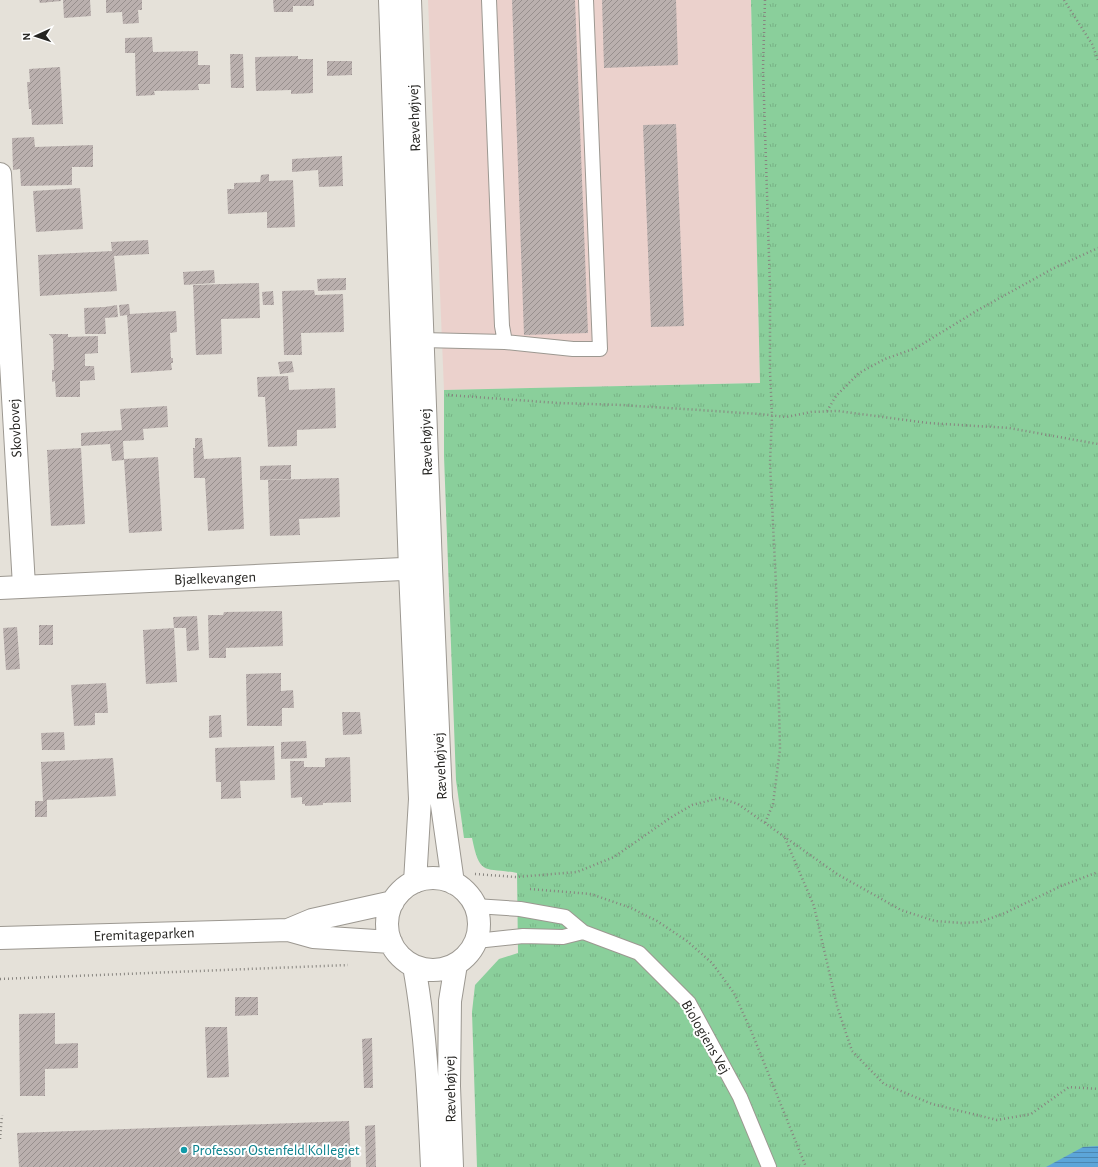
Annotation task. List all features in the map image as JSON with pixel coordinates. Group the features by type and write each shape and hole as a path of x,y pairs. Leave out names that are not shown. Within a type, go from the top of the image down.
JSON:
{"street":[{"name":"Rævehøjvej","path":"390,0 420,569 441,798 452,878"},
{"name":"Rævehøjvej","path":"410,0 424,393 420,569 420,799 415,882"},
{"name":"Skovbovej","path":"0,174 24,586"},
{"name":"Bjælkevangen","path":"0,588 420,569"},
{"path":"452,878 464,890 475,906 479,923 476,941 471,950 456,964 446,969 424,970 404,960 396,952 388,934 388,918 393,902 399,894 415,882 425,879 444,880 452,878"},
{"name":"Eremitageparken","path":"288,930 312,920 393,902"},
{"name":"Eremitageparken","path":"0,938 288,930 313,937 391,942"},
{"name":"Rævehøjvej","path":"452,1167 449,1086 450,1009 456,964"},
{"name":"Rævehøjvej","path":"414,966 420,1001 430,1112 432,1167"}],"lane":[{"path":"489,0 502,326 505,342"},
{"path":"422,340 505,342 573,349 600,349 586,0"},
{"name":"Biologiens Vej","path":"475,906 520,909 566,917 583,932 639,953 689,1003 740,1098 769,1167"},
{"path":"476,941 522,936 563,937 583,932"}],"path":[{"path":"765,0 763,68 770,288 770,371 772,416 770,463 776,584 780,749 773,804 765,823"},
{"path":"1064,0 1092,44 1098,60"},
{"path":"826,411 836,396 859,373 885,359 916,348 978,310 1054,268 1098,248"},
{"path":"424,393 786,417 811,412 838,411 928,423 1009,428 1098,444"},
{"path":"452,878 516,877 577,872 614,857 670,818 692,805 720,798 738,804 837,874 901,910 935,921 962,923 980,922 1005,913 1061,886 1098,872"},
{"path":"785,837 814,906 837,1006 852,1051 884,1084 932,1104 997,1120 1031,1114 1069,1087 1098,1090"},
{"path":"0,980 350,965"},
{"path":"0,1139 2,1116"}],"shaded area":[{"path":"428,0 751,0 760,383 444,390"}],"green space":[{"path":"751,0 1098,0 1098,1167 477,1167 472,1012 475,985 499,959 518,953 517,873 490,870 485,868 481,865 478,859 472,838 464,838 456,780 444,456 444,390 760,383"}],"water":[{"path":"1098,1146 1098,1167 1046,1167 1083,1147"}],"building":[{"path":"39,0 61,0 61,1 40,3"},
{"path":"63,0 90,0 91,16 64,18"},
{"path":"106,0 142,0 142,10 138,10 139,23 123,24 122,12 106,13"},
{"path":"273,0 314,0 314,6 293,6 293,12 274,12"},
{"path":"512,0 575,0 588,333 524,335"},
{"path":"602,0 676,0 678,65 604,68"},
{"path":"152,37 153,52 198,51 198,65 210,65 210,84 198,84 199,90 154,91 155,95 136,96 135,53 125,53 125,38"},
{"path":"230,54 243,54 244,88 231,88"},
{"path":"298,56 298,59 313,59 313,93 291,94 291,90 256,91 255,57"},
{"path":"327,61 352,61 352,75 327,76"},
{"path":"60,67 63,124 32,125 27,82 30,82 29,69"},
{"path":"676,124 684,326 651,327 643,125"},
{"path":"34,137 35,147 93,145 93,167 72,167 72,185 21,186 20,169 13,170 12,138"},
{"path":"342,156 343,186 319,187 318,170 292,172 292,159"},
{"path":"269,174 269,181 293,180 295,227 267,228 267,212 228,214 227,189 234,189 234,183 260,182 261,175"},
{"path":"80,188 83,229 36,232 33,191"},
{"path":"148,240 149,254 114,256 117,291 40,296 38,255 112,251 111,242"},
{"path":"214,270 215,283 184,285 183,272"},
{"path":"346,278 346,290 318,291 317,279"},
{"path":"259,283 260,318 221,319 222,354 196,355 193,285"},
{"path":"314,290 315,295 343,294 344,332 301,333 302,355 284,355 282,291"},
{"path":"273,291 274,305 263,305 262,292"},
{"path":"129,304 130,314 176,311 177,332 170,333 171,358 173,358 173,363 171,363 172,370 131,373 127,315 120,316 119,305"},
{"path":"117,305 118,317 105,318 106,334 85,334 84,308"},
{"path":"49,334 68,334 68,337 98,336 98,353 85,354 85,366 94,366 95,380 80,381 80,397 56,397 55,381 52,382 52,370 54,370 53,339"},
{"path":"292,361 294,372 280,374 278,362"},
{"path":"288,376 289,390 335,388 336,428 297,430 297,446 268,447 265,397 258,397 257,377"},
{"path":"167,406 168,427 143,429 144,440 123,441 124,459 158,457 162,531 129,533 124,460 112,461 110,444 81,446 81,433 122,430 120,409"},
{"path":"195,438 202,438 204,459 241,457 244,529 208,531 205,478 194,478 193,448 195,448"},
{"path":"81,448 85,524 51,526 47,450"},
{"path":"291,465 291,479 260,480 260,466"},
{"path":"339,478 340,517 299,519 300,535 270,536 268,480"},
{"path":"282,611 283,646 226,648 226,658 209,658 208,615 223,615 224,612"},
{"path":"197,616 199,650 187,651 186,628 174,628 173,617"},
{"path":"39,625 53,625 53,645 39,645"},
{"path":"17,627 20,669 6,670 3,628"},
{"path":"174,628 177,682 146,684 143,630"},
{"path":"281,673 281,691 293,690 294,708 282,708 282,726 247,726 246,674"},
{"path":"106,683 108,713 95,713 95,725 74,726 71,685"},
{"path":"342,712 360,712 362,734 343,735"},
{"path":"221,715 222,737 209,738 209,716"},
{"path":"64,732 65,750 42,750 41,733"},
{"path":"306,741 307,758 281,759 281,742"},
{"path":"274,746 275,780 240,781 241,798 221,799 221,782 216,782 215,748"},
{"path":"350,757 351,802 323,803 323,805 305,806 305,804 302,804 302,797 291,798 290,761 304,761 304,767 325,767 325,758"},
{"path":"113,758 116,796 47,800 47,817 35,817 35,801 43,801 41,762"},
{"path":"235,997 258,997 258,1015 235,1016"},
{"path":"55,1013 55,1044 78,1043 78,1068 45,1069 45,1096 20,1096 19,1014"},
{"path":"205,1027 227,1027 229,1077 207,1078"},
{"path":"372,1038 373,1088 364,1088 362,1039"},
{"name":"Professor Ostenfeld Kollegiet","path":"349,1121 351,1167 19,1167 17,1133"},
{"path":"375,1125 376,1167 366,1167 365,1126"}],"place":[{"name":"Professor Ostenfeld Kollegiet","path":"184,1150"}]}
